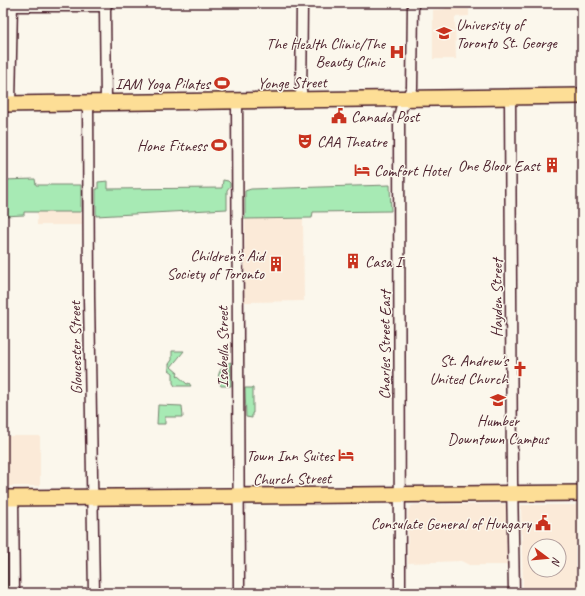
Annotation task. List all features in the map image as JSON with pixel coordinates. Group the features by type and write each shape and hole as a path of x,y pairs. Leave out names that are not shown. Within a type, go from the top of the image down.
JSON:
{"main road":[{"name":"Yonge Street","path":"6,104 582,96"},
{"name":"Church Street","path":"8,498 582,493"}],"street":[{"path":"6,104 9,5 99,6 107,3"},
{"path":"106,102 105,10 107,3"},
{"path":"301,101 302,3"},
{"name":"Charles Street East","path":"400,593 399,117 401,109 412,88 413,3"},
{"name":"Hayden Street","path":"510,98 514,593"},
{"name":"Isabella Street","path":"237,101 239,593"},
{"name":"Gloucester Street","path":"88,103 89,298 94,593"},
{"path":"8,498 14,593"}],"shaded area":[{"name":"University of Toronto St. George","path":"446,3 469,3 469,16 455,17 456,59 433,59 433,10 445,9"},
{"path":"37,212 81,212 82,225 37,225"},
{"name":"Children's Aid Society of Toronto","path":"245,219 303,219 304,301 244,302"},
{"path":"3,436 40,436 40,486 3,485"},
{"path":"506,504 507,565 469,565 461,561 408,563 408,511 411,506"},
{"path":"521,505 582,505 582,592 523,593"}],"green space":[{"path":"35,179 36,185 81,185 81,212 24,212 24,215 3,216 3,180"},
{"path":"223,180 230,183 227,190 227,209 96,216 96,189 98,189 98,182 108,181 108,189 222,188"},
{"path":"390,185 391,211 313,212 312,218 245,219 245,191 251,189"},
{"path":"172,351 184,351 171,367 178,373 177,375 191,386 175,386 173,383 173,373 169,370 169,364 172,360"},
{"path":"231,362 231,386 221,386 218,379 221,369"},
{"path":"245,388 253,388 252,418 246,417"},
{"path":"158,405 182,406 183,417 165,417 165,424 157,424"},
{"path":"3,511 9,511 9,593 3,593"}],"place":[{"name":"University of Toronto St. George","path":"444,33"},
{"name":"The Health Clinic/The Beauty Clinic","path":"397,52"},
{"name":"IAM Yoga Pilates","path":"222,83"},
{"name":"Canada Post","path":"339,116"},
{"name":"CAA Theatre","path":"305,141"},
{"name":"Hone Fitness","path":"219,145"},
{"name":"One Bloor East","path":"552,165"},
{"name":"Comfort Hotel","path":"362,170"},
{"name":"Casa I","path":"353,261"},
{"name":"Children's Aid Society of Toronto","path":"276,264"},
{"name":"St. Andrew's United Church","path":"520,369"},
{"name":"Humber Downtown Campus","path":"498,400"},
{"name":"Town Inn Suites","path":"346,455"},
{"name":"Consulate General of Hungary","path":"543,523"}]}
